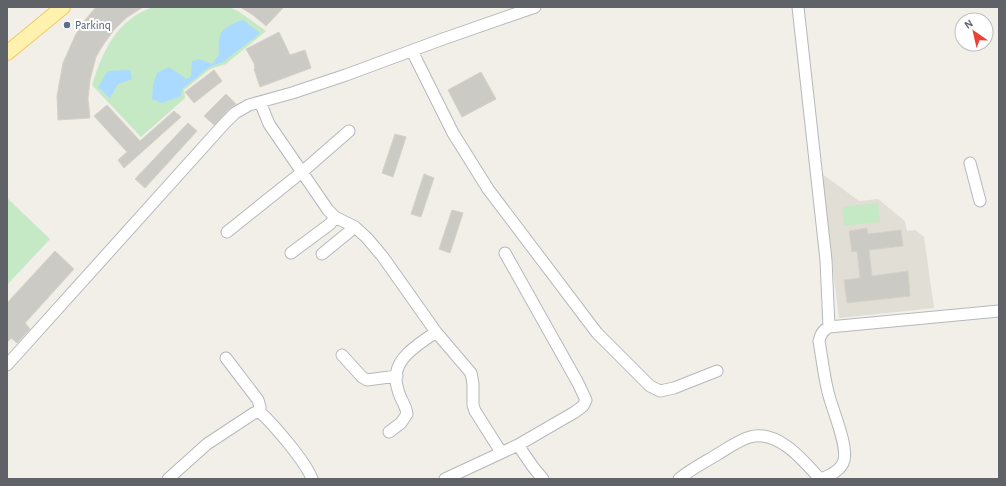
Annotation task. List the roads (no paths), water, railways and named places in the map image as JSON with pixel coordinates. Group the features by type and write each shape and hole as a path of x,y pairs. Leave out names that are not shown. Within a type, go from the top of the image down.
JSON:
{"main road":[{"path":"7,53 63,7"}],"street":[{"path":"7,365 224,124 241,109 249,105 346,76 535,7"},
{"path":"798,7 825,252 829,327"},
{"path":"412,51 453,133 488,189 597,333 650,386 660,391 674,388 717,371"},
{"path":"260,102 269,124 328,210 335,217 355,226 367,238 383,257 436,332 470,373 473,384 473,405 475,412 502,452"},
{"path":"227,232 302,172 349,131"},
{"path":"970,163 980,201"},
{"path":"291,253 330,224 335,217"},
{"path":"322,254 355,226"},
{"path":"445,479 518,445 575,412 583,406 586,400 505,253"},
{"path":"679,479 733,445 750,437 764,436 785,445 796,453 821,479 838,470 845,459 841,434 827,390 819,341 820,334 829,327 999,311"},
{"path":"389,432 401,423 407,414 406,407 398,391 396,382 398,368 403,357 436,332"},
{"path":"342,355 362,378 367,380 397,376"},
{"path":"226,358 258,400 260,412 307,468 312,479"},
{"path":"168,479 207,444 254,413 260,412"},
{"path":"518,445 543,479"}],"water":[{"path":"243,20 260,33 223,62 209,67 182,89 181,96 162,103 152,99 153,85 157,73 169,67 187,79 191,76 192,61 199,59 212,64 219,55 219,41 222,32 230,25"},
{"path":"130,70 132,79 118,84 110,98 98,87 108,71"}],"place":[{"name":"Parkinq","path":"67,25"}]}
